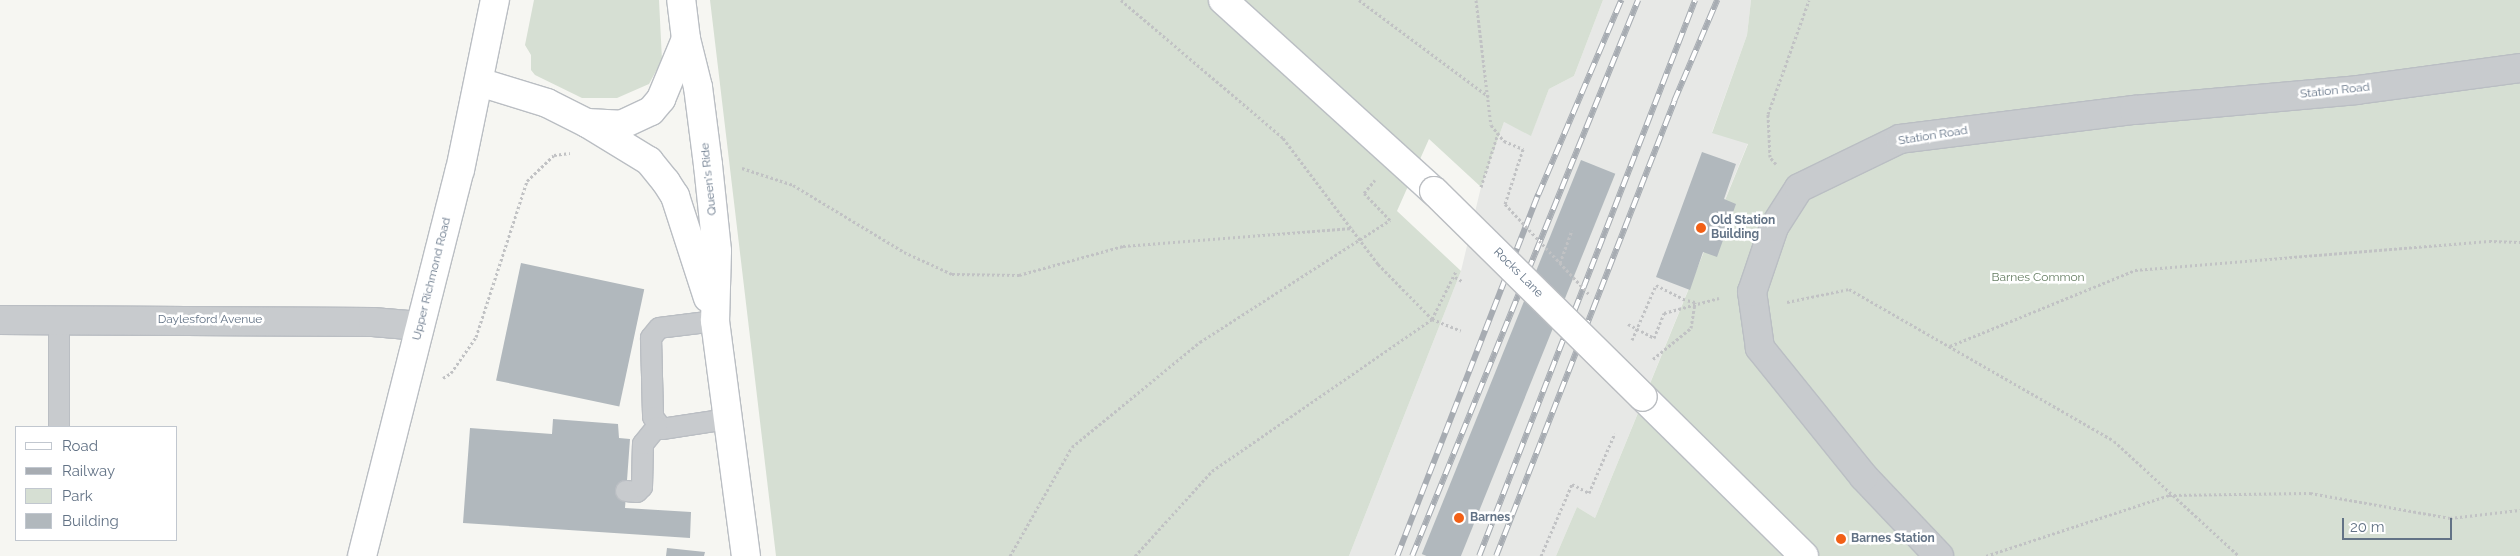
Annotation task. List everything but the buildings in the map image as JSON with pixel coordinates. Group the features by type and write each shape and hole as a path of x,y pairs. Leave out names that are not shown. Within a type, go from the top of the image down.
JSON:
{"main road":[{"name":"Upper Richmond Road","path":"362,556 479,82 495,0"},
{"name":"Queen's Ride","path":"681,0 686,40 698,87 717,251 715,321 746,556"},
{"name":"Rocks Lane","path":"1223,0 1434,192 1804,556"},
{"name":"Queen's Ride","path":"587,123 621,125 651,111 661,99 686,40"},
{"name":"Queen's Ride","path":"479,82 547,103 587,123 649,161 675,196 715,321"}],"street":[{"name":"Station Road","path":"1799,188 1900,139 2134,110 2357,90 2520,68"},
{"path":"1799,188 1774,227 1753,304 1760,348 1864,477 1939,556"},
{"name":"Daylesford Avenue","path":"0,320 380,322 420,326"}],"lane":[{"path":"59,319 60,426"},
{"path":"715,321 659,328 651,338 653,417 657,427 662,429 728,419"},
{"path":"626,491 637,492 642,487 643,444 657,427"}],"path":[{"path":"1122,0 1283,138 1378,264 1432,319 1461,331"},
{"path":"1359,0 1489,98"},
{"path":"1476,0 1491,124 1504,141 1523,149 1505,204 1593,298"},
{"path":"1799,188 1770,158 1768,114 1809,0"},
{"path":"1481,187 1498,134"},
{"path":"443,378 451,373 476,337 527,181 554,154 574,153"},
{"path":"739,168 755,170 793,185 887,243 952,274 1019,275 1123,246 1352,228"},
{"path":"1010,556 1072,447 1200,342 1298,277 1361,240 1390,220 1364,193"},
{"path":"1560,263 1572,230"},
{"path":"1950,346 2135,270 2488,241 2520,242"},
{"path":"1135,556 1212,471 1432,319 1456,271"},
{"path":"1455,276 1462,281"},
{"path":"1626,333 1632,340 1656,285 1686,300 1696,302 1753,304 1777,304 1849,289 2114,441 2169,495 2239,556"},
{"path":"1654,359 1691,328 1696,302"},
{"path":"1628,324 1654,338 1664,313 1696,302"},
{"path":"1541,556 1572,484 1589,493 1614,433"},
{"path":"1986,556 2169,495 2310,493 2450,518 2520,510"}],"shaded area":[{"path":"1603,0 1751,0 1747,35 1712,132 1748,143 1595,518 1577,507 1556,556 1349,556 1461,271 1481,187 1504,122 1531,135 1549,89 1574,76"}],"green space":[{"path":"534,0 659,0 662,60 649,84 617,98 582,98 535,75 531,70 531,55 525,45"},
{"path":"710,0 1603,0 1574,76 1549,89 1531,136 1504,122 1481,187 1429,139 1397,211 1461,271 1349,556 776,556"},
{"name":"Barnes Common","path":"1751,0 2520,0 2520,556 1556,556 1577,507 1595,518 1748,144 1712,133 1747,35"}],"railway":[{"path":"1397,556 1538,195 1621,0"},
{"path":"1412,556 1638,0"},
{"path":"1479,556 1695,0"},
{"path":"1496,556 1674,101 1717,0"}],"place":[{"name":"Old Station Building","path":"1701,228"},
{"name":"Barnes","path":"1459,518"},
{"name":"Barnes Station","path":"1841,539"}]}
